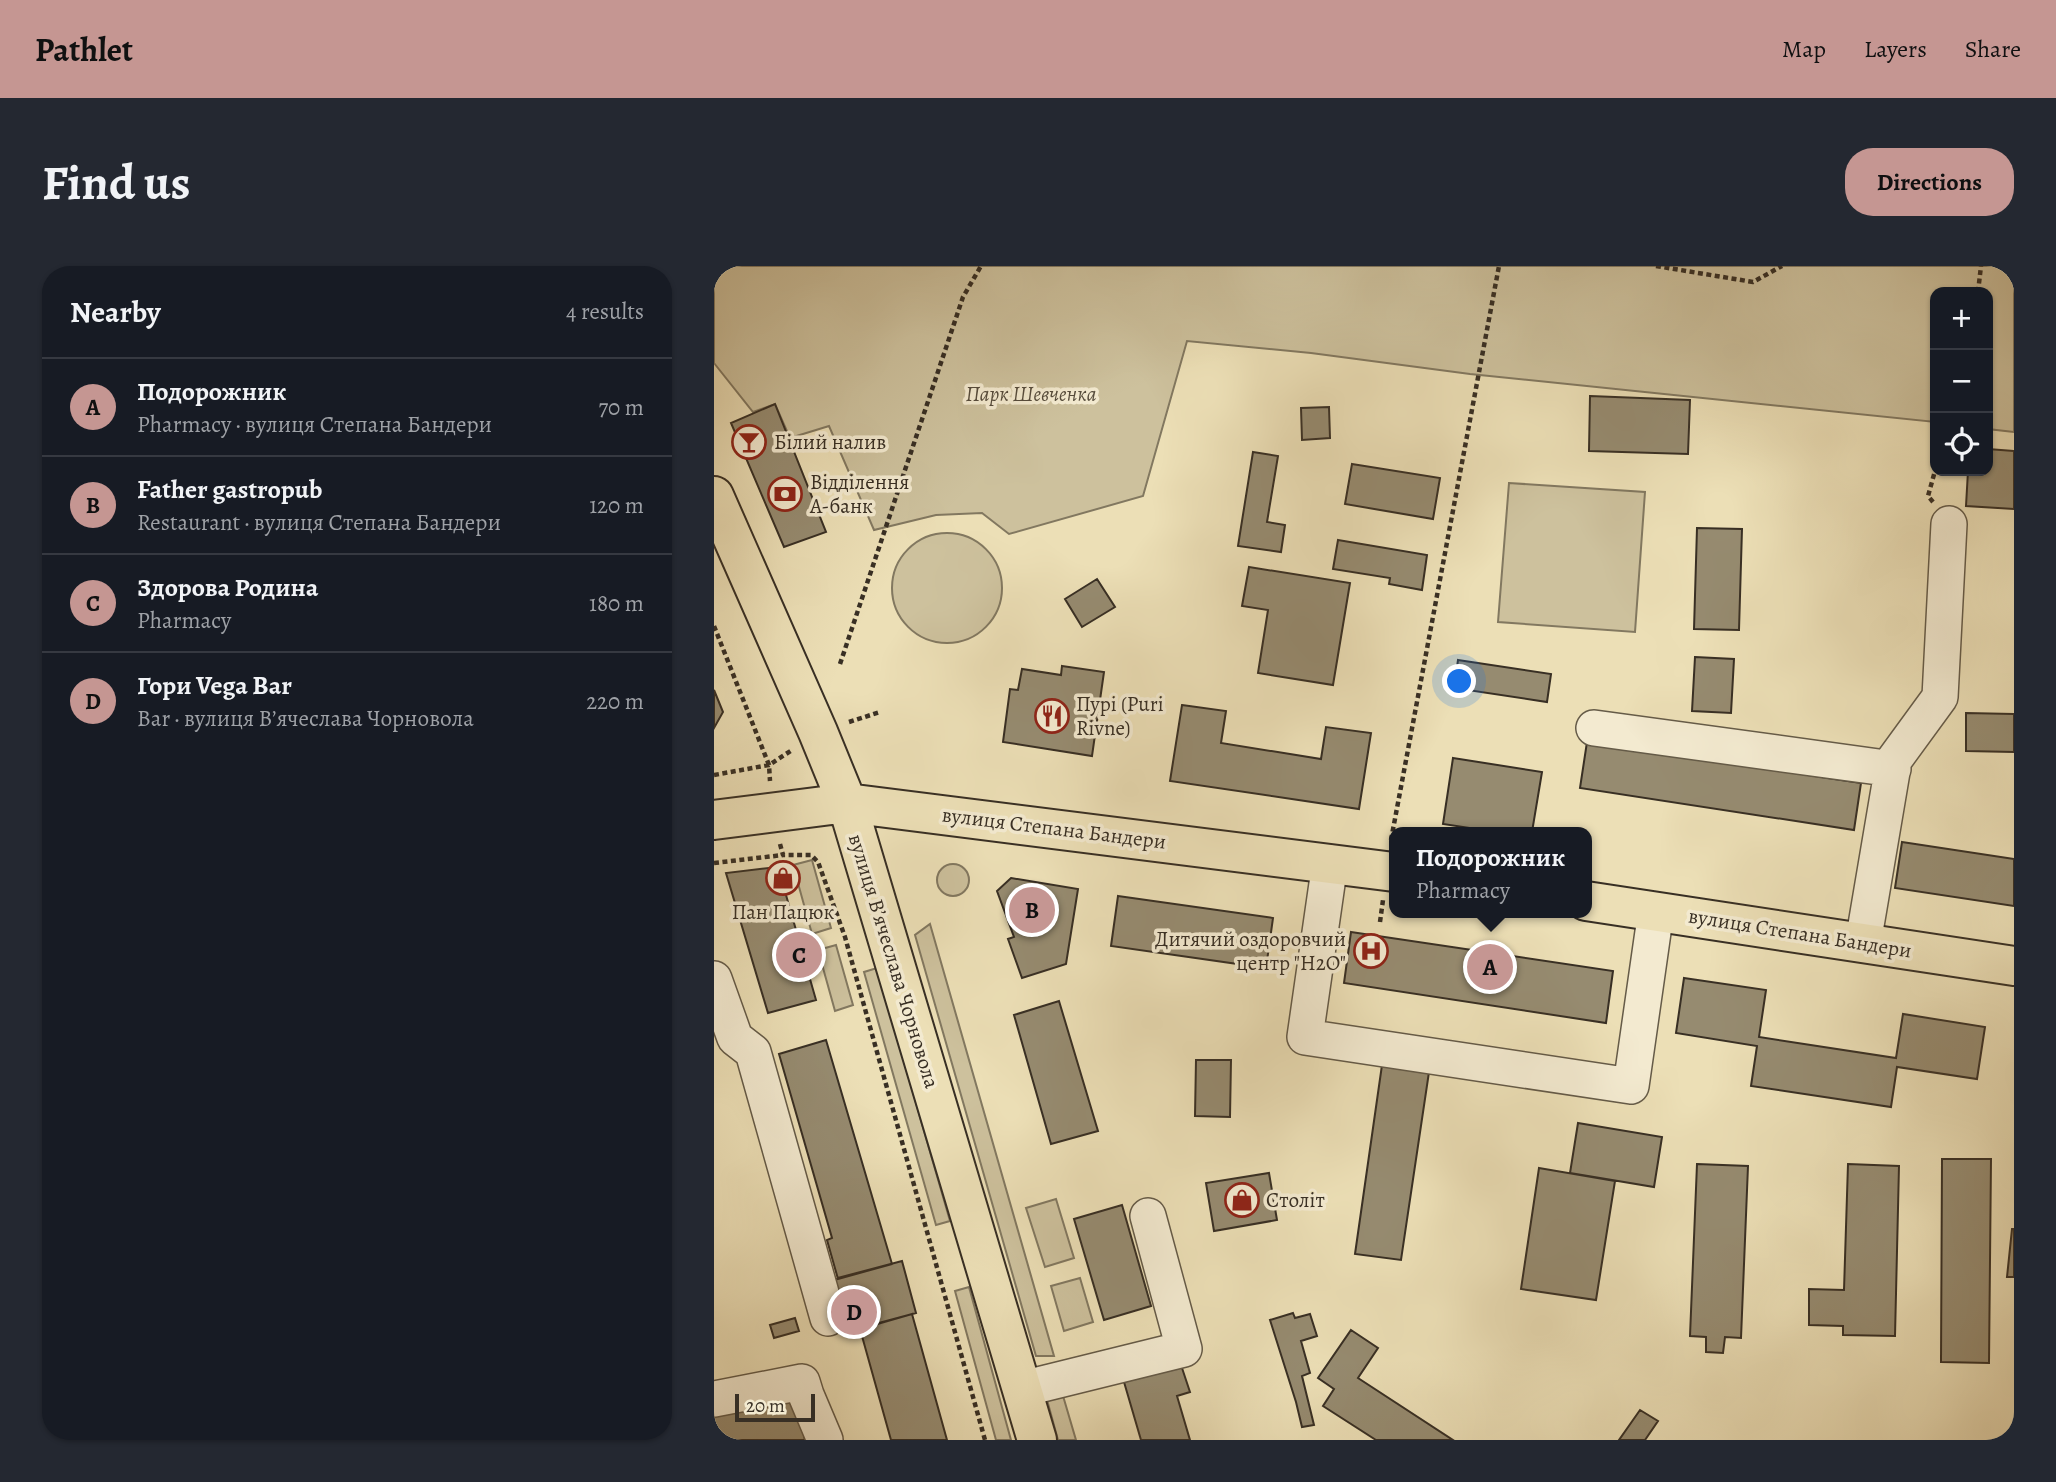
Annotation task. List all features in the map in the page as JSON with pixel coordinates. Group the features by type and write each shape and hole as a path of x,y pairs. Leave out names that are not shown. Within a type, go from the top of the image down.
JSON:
{"main road":[{"name":"вулиця Вʼячеслава Чорновола","path":"714,496 847,803 1037,1440"},
{"name":"вулиця Степана Бандери","path":"714,820 847,803 1389,871"},
{"name":"вулиця Степана Бандери","path":"1592,902 2014,966"}],"lane":[{"path":"1863,943 1894,760 1940,697 1949,523"},
{"path":"1594,727 1892,769"},
{"path":"1330,863 1305,1037 1631,1086 1656,911"},
{"path":"714,979 735,1038 753,1052 828,1318"},
{"path":"1022,1389 1184,1349 1148,1216"},
{"path":"714,1399 802,1382 825,1440"}],"path":[{"path":"840,664 963,296 981,266"},
{"path":"1393,827 1499,266"},
{"path":"1656,266 1753,282 1782,266"},
{"path":"1979,287 1981,266"},
{"path":"714,626 769,765 771,812 783,855"},
{"path":"714,775 769,765"},
{"path":"714,863 783,855 811,855 818,862 845,937 985,1440"},
{"path":"1380,922 1389,880"}],"green space":[{"name":"Парк Шевченка","path":"714,266 2014,266 2014,432 1993,430 1993,287 1930,287 1930,421 1470,374 1311,353 1187,341 1143,496 1009,534 982,513 936,515 874,530 829,426 790,438 775,404 753,412 714,363"},
{"path":"1509,483 1645,492 1635,632 1498,622"},
{"path":"947,533 968,537 986,549 998,567 1002,588 998,609 986,627 968,639 947,643 926,639 908,627 896,609 892,588 896,567 908,549 926,537"},
{"path":"812,860 831,928 812,934 793,865"},
{"path":"953,864 964,869 969,880 964,891 953,896 942,891 937,880 942,869"},
{"path":"930,924 1054,1356 1036,1356 915,935"},
{"path":"836,945 853,1005 835,1011 818,950"},
{"path":"877,968 950,1221 936,1225 864,972"},
{"path":"1056,1199 1074,1258 1045,1267 1026,1208"},
{"path":"1080,1278 1093,1322 1064,1331 1051,1286"},
{"path":"969,1287 1011,1440 996,1440 955,1291"},
{"path":"1061,1389 1076,1440 1058,1440 1046,1396"}],"building":[{"path":"1590,396 1690,400 1688,454 1589,451"},
{"path":"775,404 826,532 784,547 731,423"},
{"path":"1329,407 1330,438 1302,440 1301,408"},
{"path":"1993,449 2014,451 2014,509 1966,506 1968,476 1993,476"},
{"path":"1253,452 1278,456 1267,522 1285,525 1281,552 1238,546"},
{"path":"1352,464 1440,478 1433,519 1345,504"},
{"path":"1697,528 1742,529 1739,630 1694,629"},
{"path":"1338,540 1427,555 1422,590 1389,584 1390,578 1333,569"},
{"path":"1249,567 1350,583 1333,685 1258,673 1268,610 1242,606"},
{"path":"1097,579 1115,607 1082,627 1065,599"},
{"path":"1695,657 1734,659 1731,713 1692,711"},
{"path":"1458,660 1551,674 1547,702 1454,688"},
{"name":"Пурі (Puri Rivne)","path":"1062,666 1104,672 1092,756 1003,742 1010,689 1018,690 1022,669 1061,675"},
{"path":"714,690 723,712 714,728"},
{"path":"1182,705 1226,711 1221,743 1321,759 1326,727 1371,733 1359,809 1170,781"},
{"path":"1966,713 2014,714 2014,752 1966,751"},
{"path":"1587,742 1861,783 1854,830 1580,788"},
{"path":"1453,758 1542,772 1533,827 1463,827 1443,824"},
{"path":"1902,842 2014,859 2014,906 1895,888"},
{"path":"778,867 816,1000 768,1013 726,873"},
{"path":"1011,878 1078,889 1066,964 1022,978 1008,939 1014,937 997,891"},
{"path":"1118,896 1273,918 1266,968 1111,946"},
{"path":"1351,932 1613,971 1606,1023 1344,983"},
{"path":"1684,978 1766,990 1759,1037 1896,1058 1903,1014 1985,1027 1977,1079 1897,1067 1891,1107 1751,1086 1757,1046 1676,1033"},
{"path":"1059,1001 1098,1131 1051,1144 1014,1015"},
{"path":"826,1040 892,1264 838,1279 827,1240 832,1238 779,1054"},
{"path":"1196,1060 1231,1060 1230,1117 1195,1116"},
{"path":"1382,1065 1429,1072 1401,1260 1355,1254"},
{"path":"1578,1123 1662,1137 1654,1187 1570,1173"},
{"path":"1942,1159 1991,1159 1989,1363 1941,1362"},
{"path":"1697,1164 1748,1166 1741,1338 1725,1337 1723,1353 1706,1352 1706,1337 1690,1336"},
{"path":"1848,1164 1899,1166 1895,1336 1843,1335 1843,1326 1809,1325 1809,1289 1844,1290"},
{"path":"1539,1168 1615,1181 1596,1300 1521,1289"},
{"path":"1269,1173 1277,1220 1214,1231 1206,1183"},
{"path":"1122,1205 1151,1306 1104,1320 1074,1219"},
{"path":"2012,1229 2014,1277 2007,1277"},
{"path":"902,1261 916,1313 849,1331 834,1279"},
{"path":"1293,1313 1295,1318 1310,1314 1317,1336 1301,1341 1310,1373 1302,1376 1314,1425 1302,1427 1270,1320"},
{"path":"912,1314 947,1440 891,1440 860,1329"},
{"path":"795,1318 799,1331 774,1338 770,1325"},
{"path":"1351,1330 1378,1348 1358,1378 1453,1440 1376,1440 1323,1406 1334,1389 1318,1378"},
{"path":"1181,1365 1190,1392 1177,1396 1190,1440 1141,1440 1124,1382"},
{"path":"796,1393 805,1440 714,1440 714,1408"},
{"path":"1640,1410 1658,1421 1645,1440 1619,1440"}],"place":[{"name":"Білий налив","path":"749,442"},
{"name":"Відділення А-банк","path":"785,494"},
{"name":"Пурі (Puri Rivne)","path":"1052,716"},
{"name":"Пан Пацюк","path":"783,878"},
{"name":"Father gastropub","path":"1032,910"},
{"name":"Дитячий оздоровчий центр \"H2O\"","path":"1371,951"},
{"name":"Здорова Родина","path":"799,955"},
{"name":"Подорожник","path":"1490,967"},
{"name":"Століт","path":"1242,1200"},
{"name":"Гори Vega Bar","path":"854,1312"}]}
